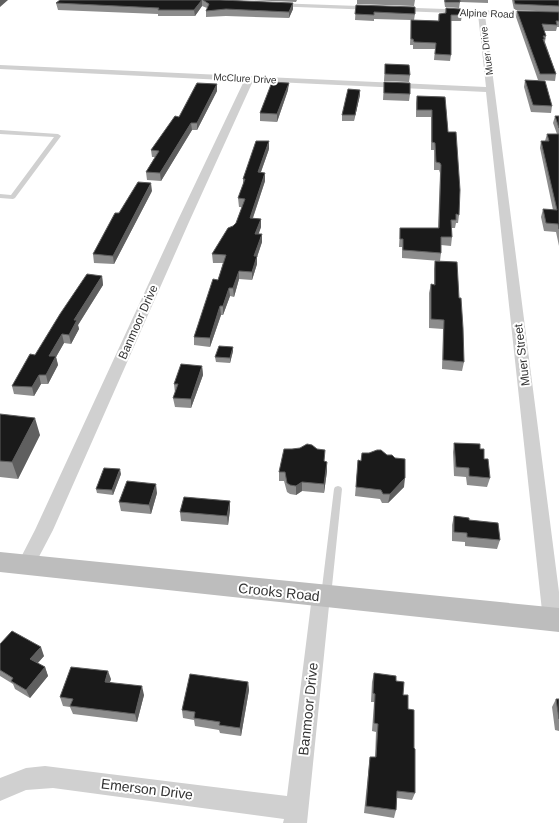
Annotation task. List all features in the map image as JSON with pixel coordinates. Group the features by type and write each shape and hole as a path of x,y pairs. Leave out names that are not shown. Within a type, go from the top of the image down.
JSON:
{"main road":[{"name":"Crooks Road","path":"0,562 556,620"}],"street":[{"name":"Alpine Road","path":"262,4 559,15"},
{"name":"Muer Drive","path":"481,12 490,90"},
{"name":"McClure Drive","path":"0,67 490,90"},
{"name":"Banmoor Drive","path":"26,565 44,530 183,222 250,78"},
{"name":"Muer Street","path":"490,90 556,620"},
{"name":"Banmoor Drive","path":"296,816 323,596"},
{"name":"Emerson Drive","path":"0,790 16,781 34,777 53,777 296,816"}],"lane":[{"path":"0,132 58,136 13,197 0,196"},
{"path":"323,596 338,489"}],"building":[{"path":"60,0 202,0 194,10 158,10 159,8 56,3"},
{"path":"203,0 293,3 289,12 226,9 206,11 209,4"},
{"path":"445,0 460,0 460,2 445,2"},
{"path":"514,0 559,0 559,6 515,4"},
{"path":"356,5 415,7 415,14 374,12 374,15 355,14"},
{"path":"446,8 461,9 462,15 451,15 451,55 435,54 436,43 414,42 413,39 411,39 411,20 439,21 439,14 446,13"},
{"path":"517,11 559,12 559,21 556,21 557,25 542,24 546,36 543,36 545,39 543,39 556,74 540,74"},
{"path":"385,64 409,65 410,75 385,74"},
{"path":"525,80 545,81 552,106 533,105"},
{"path":"272,82 289,83 277,114 260,113"},
{"path":"384,82 410,83 410,94 384,93"},
{"path":"197,83 217,84 197,123 191,123 160,173 146,172 159,151 151,150 175,116 179,117"},
{"path":"348,89 360,90 355,115 342,115"},
{"path":"417,96 445,97 448,132 456,132 460,190 459,215 456,214 456,220 451,220 452,237 441,237 441,253 403,250 403,239 400,239 400,228 439,228 441,165 440,163 436,162 435,143 432,142 432,110 417,110"},
{"path":"555,116 559,116 559,128"},
{"path":"547,134 559,134 559,229 558,224 546,223 543,209 557,210 541,141 549,141"},
{"path":"256,141 269,141 258,172 265,173 250,218 261,219 255,234 262,234 254,256 257,256 252,272 239,271 233,288 229,288 223,306 220,306 210,338 194,337 213,279 218,280 226,255 212,254 228,228 236,223 245,199 238,198"},
{"path":"138,182 151,183 113,256 93,254 115,213 119,213"},
{"path":"435,261 457,262 459,298 461,298 464,362 443,360 444,320 431,319 431,284 435,285"},
{"path":"87,274 102,276 74,320 77,320 69,335 62,334 49,356 56,356 46,375 39,375 32,387 12,386 30,354 35,355"},
{"path":"219,346 233,347 230,358 215,357"},
{"path":"181,364 202,366 191,399 173,398 178,384 174,384"},
{"path":"0,414 35,418 12,462 0,461"},
{"path":"454,443 480,444 480,449 484,449 484,459 488,459 490,478 469,476 469,468 456,467"},
{"path":"307,444 312,445 317,449 325,450 324,461 327,462 324,484 302,482 296,486 290,485 287,483 285,472 279,472 284,449 300,448"},
{"path":"381,450 387,455 392,455 395,458 405,459 405,478 390,494 383,494 381,490 356,487 358,460 361,461 362,453 369,453"},
{"path":"104,468 120,469 112,490 96,489"},
{"path":"127,481 156,484 149,505 119,502"},
{"path":"184,497 230,501 227,516 180,512"},
{"path":"454,516 469,518 469,520 498,523 500,540 467,537 467,533 454,532"},
{"path":"12,631 41,647 30,659 45,667 26,690 11,681 13,678 0,670 0,644"},
{"path":"71,667 108,671 105,682 142,686 135,714 70,706 73,699 60,697"},
{"path":"374,673 396,676 396,681 404,682 403,695 408,695 408,709 414,710 415,793 397,791 396,810 366,806 370,757 376,757 378,724 374,723"},
{"path":"190,674 248,682 240,728 219,725 220,722 194,718 195,712 182,710"},
{"path":"556,699 559,699 559,719"}]}
